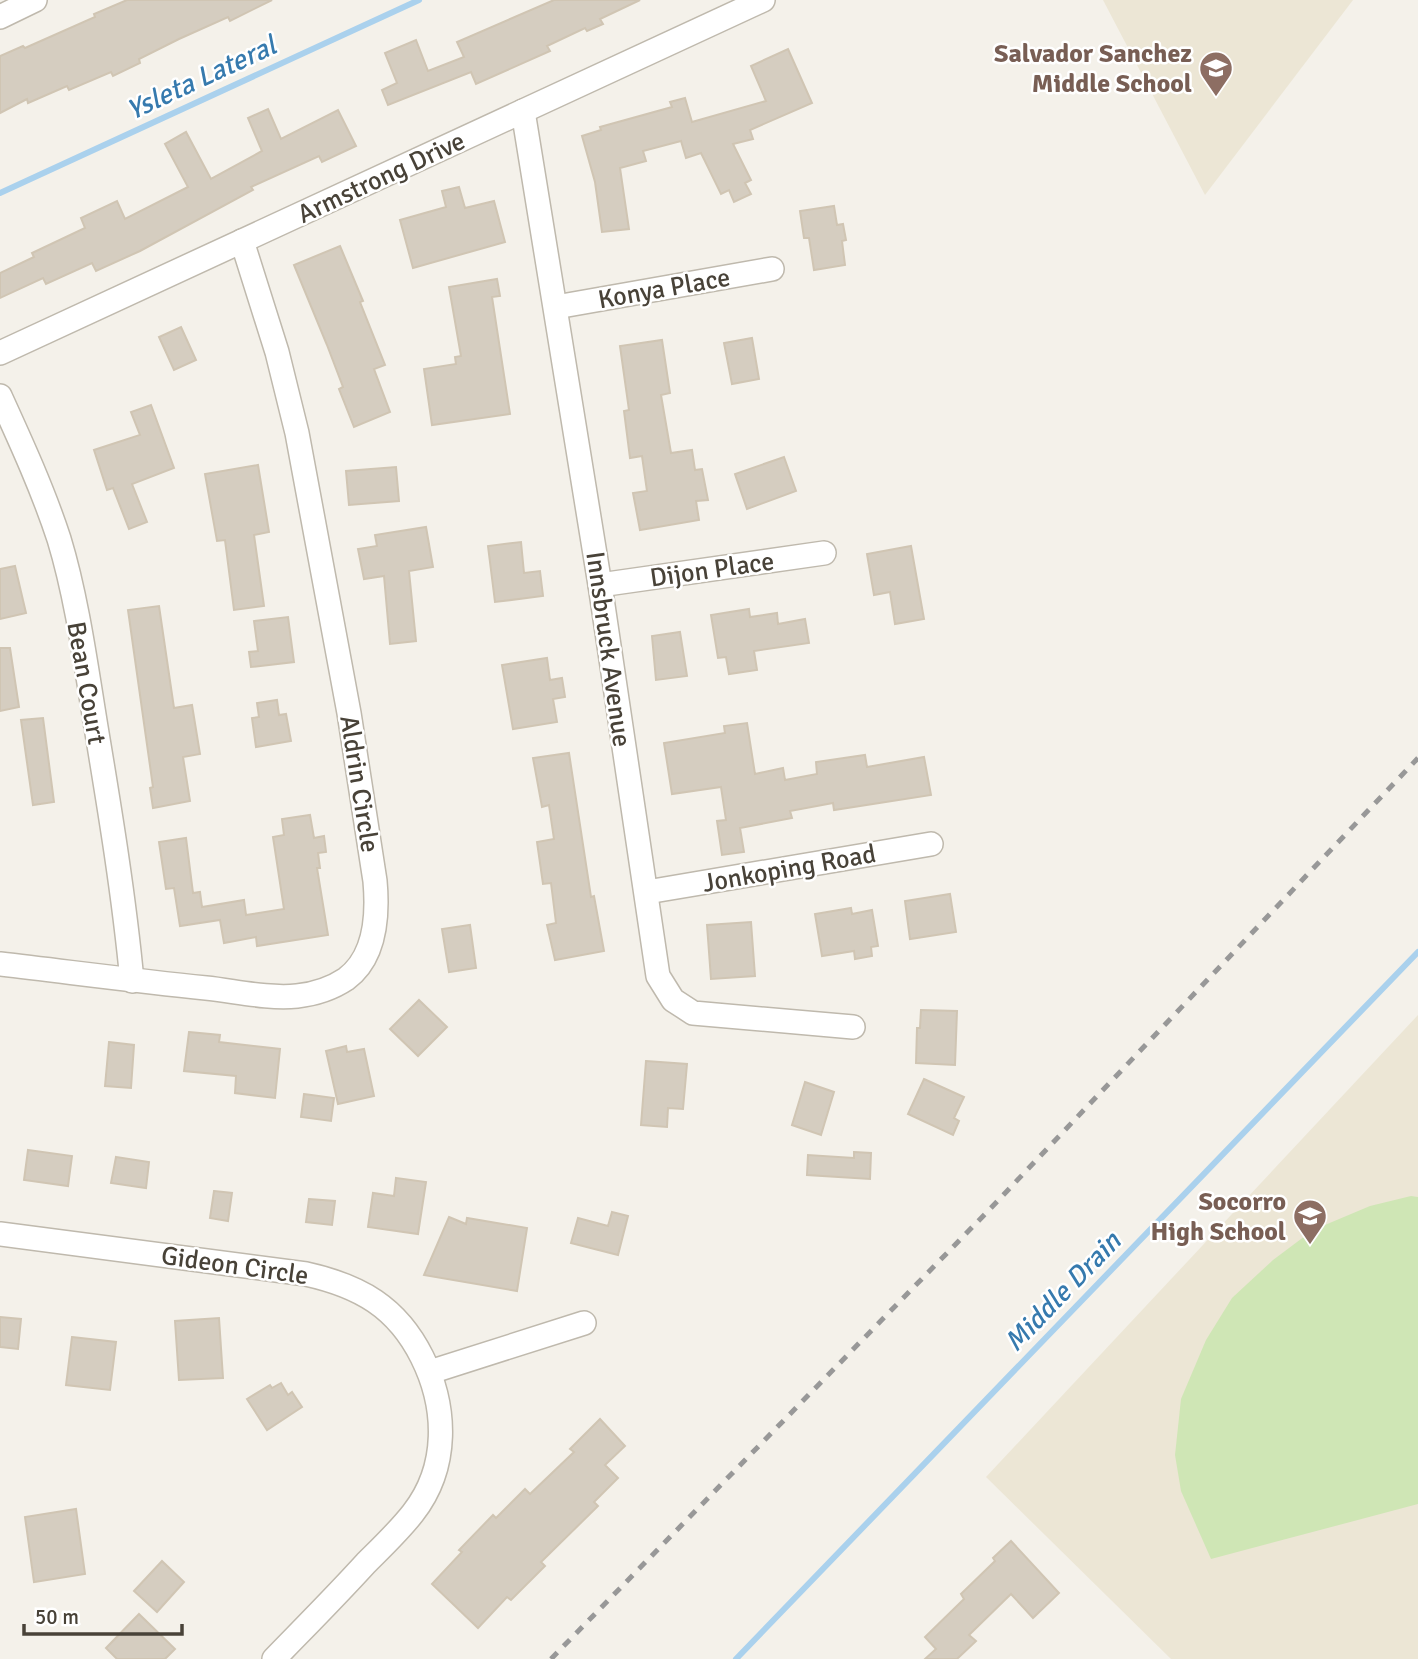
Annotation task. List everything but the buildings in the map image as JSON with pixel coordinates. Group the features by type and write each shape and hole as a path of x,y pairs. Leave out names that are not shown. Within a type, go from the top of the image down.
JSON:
{"street":[{"path":"0,18 35,0"},
{"name":"Armstrong Drive","path":"0,353 763,0"},
{"name":"Innsbruck Avenue","path":"523,111 600,585 658,976 666,991 681,1007 693,1013 853,1027"},
{"name":"Aldrin Circle","path":"0,964 132,981 293,996 330,989 355,971 372,939 376,918 375,881 349,713 297,433 277,352 242,241"},
{"name":"Konya Place","path":"556,307 772,270"},
{"name":"Bean Court","path":"0,396 27,455 59,539 87,671 132,981"},
{"name":"Dijon Place","path":"600,585 824,553"},
{"name":"Jonkoping Road","path":"647,892 931,844"},
{"name":"Gideon Circle","path":"0,1234 293,1272 338,1281 370,1296 401,1324 414,1341 436,1390 441,1440 431,1482 414,1512 274,1659"},
{"path":"430,1372 584,1324"}],"shaded area":[{"name":"Salvador Sanchez Middle School","path":"1103,0 1353,0 1205,195"},
{"name":"Socorro High School","path":"1418,1015 1418,1659 1171,1659 986,1477"}],"green space":[{"path":"1411,1196 1418,1197 1418,1504 1211,1559 1181,1491 1175,1455 1181,1399 1206,1340 1232,1298 1273,1260 1313,1230 1370,1206"}],"waterway":[{"name":"Ysleta Lateral","path":"0,193 419,0"},
{"name":"Middle Drain","path":"736,1659 1418,952"}],"railway":[{"path":"551,1659 989,1210 1418,758"}],"place":[{"name":"Salvador Sanchez Middle School","path":"1216,98"},
{"name":"Socorro High School","path":"1310,1246"}]}
